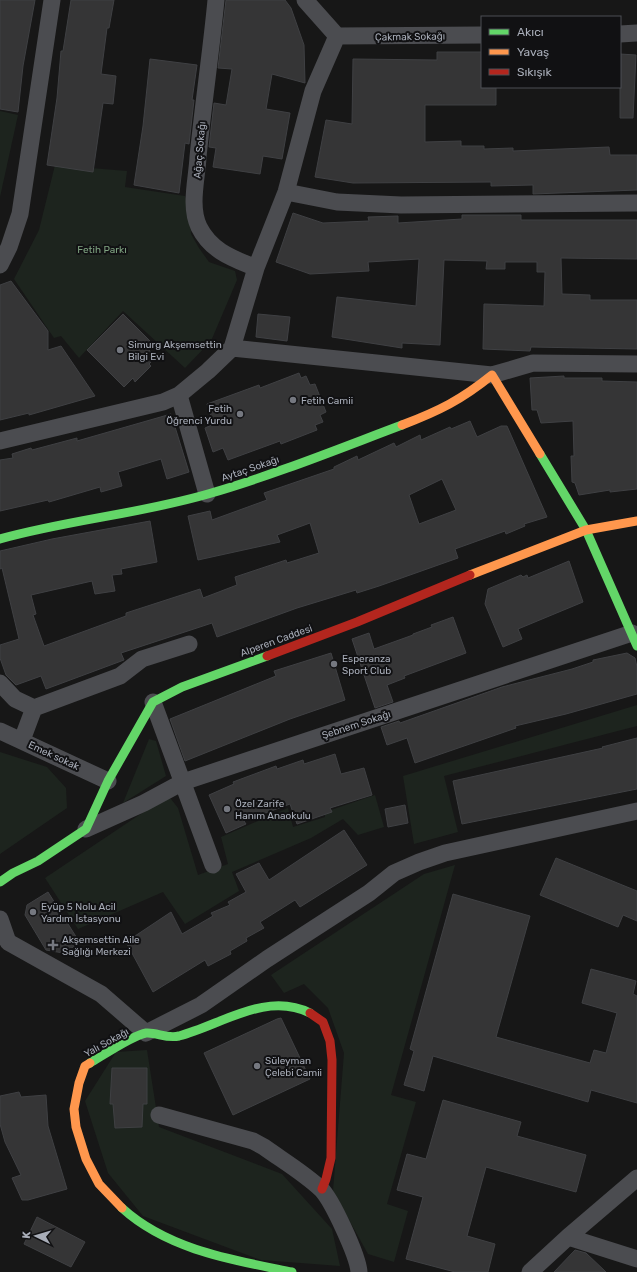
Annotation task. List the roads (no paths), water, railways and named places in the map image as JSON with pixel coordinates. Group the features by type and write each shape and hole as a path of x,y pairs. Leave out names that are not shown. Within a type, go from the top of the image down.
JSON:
{"street":[{"path":"0,265 9,247 20,214 52,0"},
{"name":"Ağaç Sokağı","path":"216,0 203,105 194,204 198,225 211,245 221,254 256,268"},
{"path":"0,441 163,402 179,395 208,371 232,348 256,268 286,192 313,91 337,36 305,0"},
{"path":"621,34 637,33"},
{"name":"Çakmak Sokağı","path":"337,36 481,35"},
{"path":"286,192 337,202 401,205 637,203"},
{"path":"232,348 492,376 533,363 637,364"},
{"path":"492,376 586,530 634,639"},
{"name":"Aytaç Sokağı","path":"0,539 35,529 153,507 207,494 278,471 436,412 467,395 492,376"},
{"path":"179,395 207,494"},
{"name":"Alperen Caddesi","path":"153,702 182,687 357,622 527,552 586,530 637,521"},
{"name":"Şebnem Sokağı","path":"86,829 144,803 183,782 634,639"},
{"path":"0,683 15,699 34,708 120,676 142,659 189,644"},
{"path":"0,882 13,873 38,861 86,829 108,781 153,702"},
{"path":"153,702 213,865"},
{"path":"22,740 34,708"},
{"name":"Emek sokak","path":"0,731 108,781"},
{"path":"146,1034 201,1005 267,959 369,892 394,873 445,853 637,811"},
{"path":"0,918 4,944 101,994 146,1034 165,1037 178,1036 253,1009 285,1005 300,1007 322,1021 330,1044 334,1064 330,1162 327,1180 322,1189"},
{"name":"Yalı Sokağı","path":"146,1034 117,1046 85,1066 79,1083 74,1109 76,1127 86,1159 99,1184 110,1197 133,1218 164,1236 200,1251 224,1258 292,1272"},
{"path":"159,1115 253,1141 264,1147 322,1189 348,1237 359,1265 359,1272"},
{"path":"530,1272 568,1237 637,1178"},
{"path":"568,1237 637,1259"}],"place":[{"name":"Simurg Akşemsettin Bilgi Evi","path":"120,350"},
{"name":"Fetih Camii","path":"293,400"},
{"name":"Fetih Öğrenci Yurdu","path":"240,414"},
{"name":"Esperanza Sport Club","path":"334,664"},
{"name":"Özel Zarife Hanım Anaokulu","path":"227,809"},
{"name":"Eyüp 5 Nolu Acil Yardım İstasyonu","path":"33,912"},
{"name":"Akşemsettin Aile Sağlığı Merkezi","path":"53,945"},
{"name":"Süleyman Çelebi Camii","path":"257,1066"}],"park label":[{"name":"Fetih Parkı","path":"102,249"}]}
